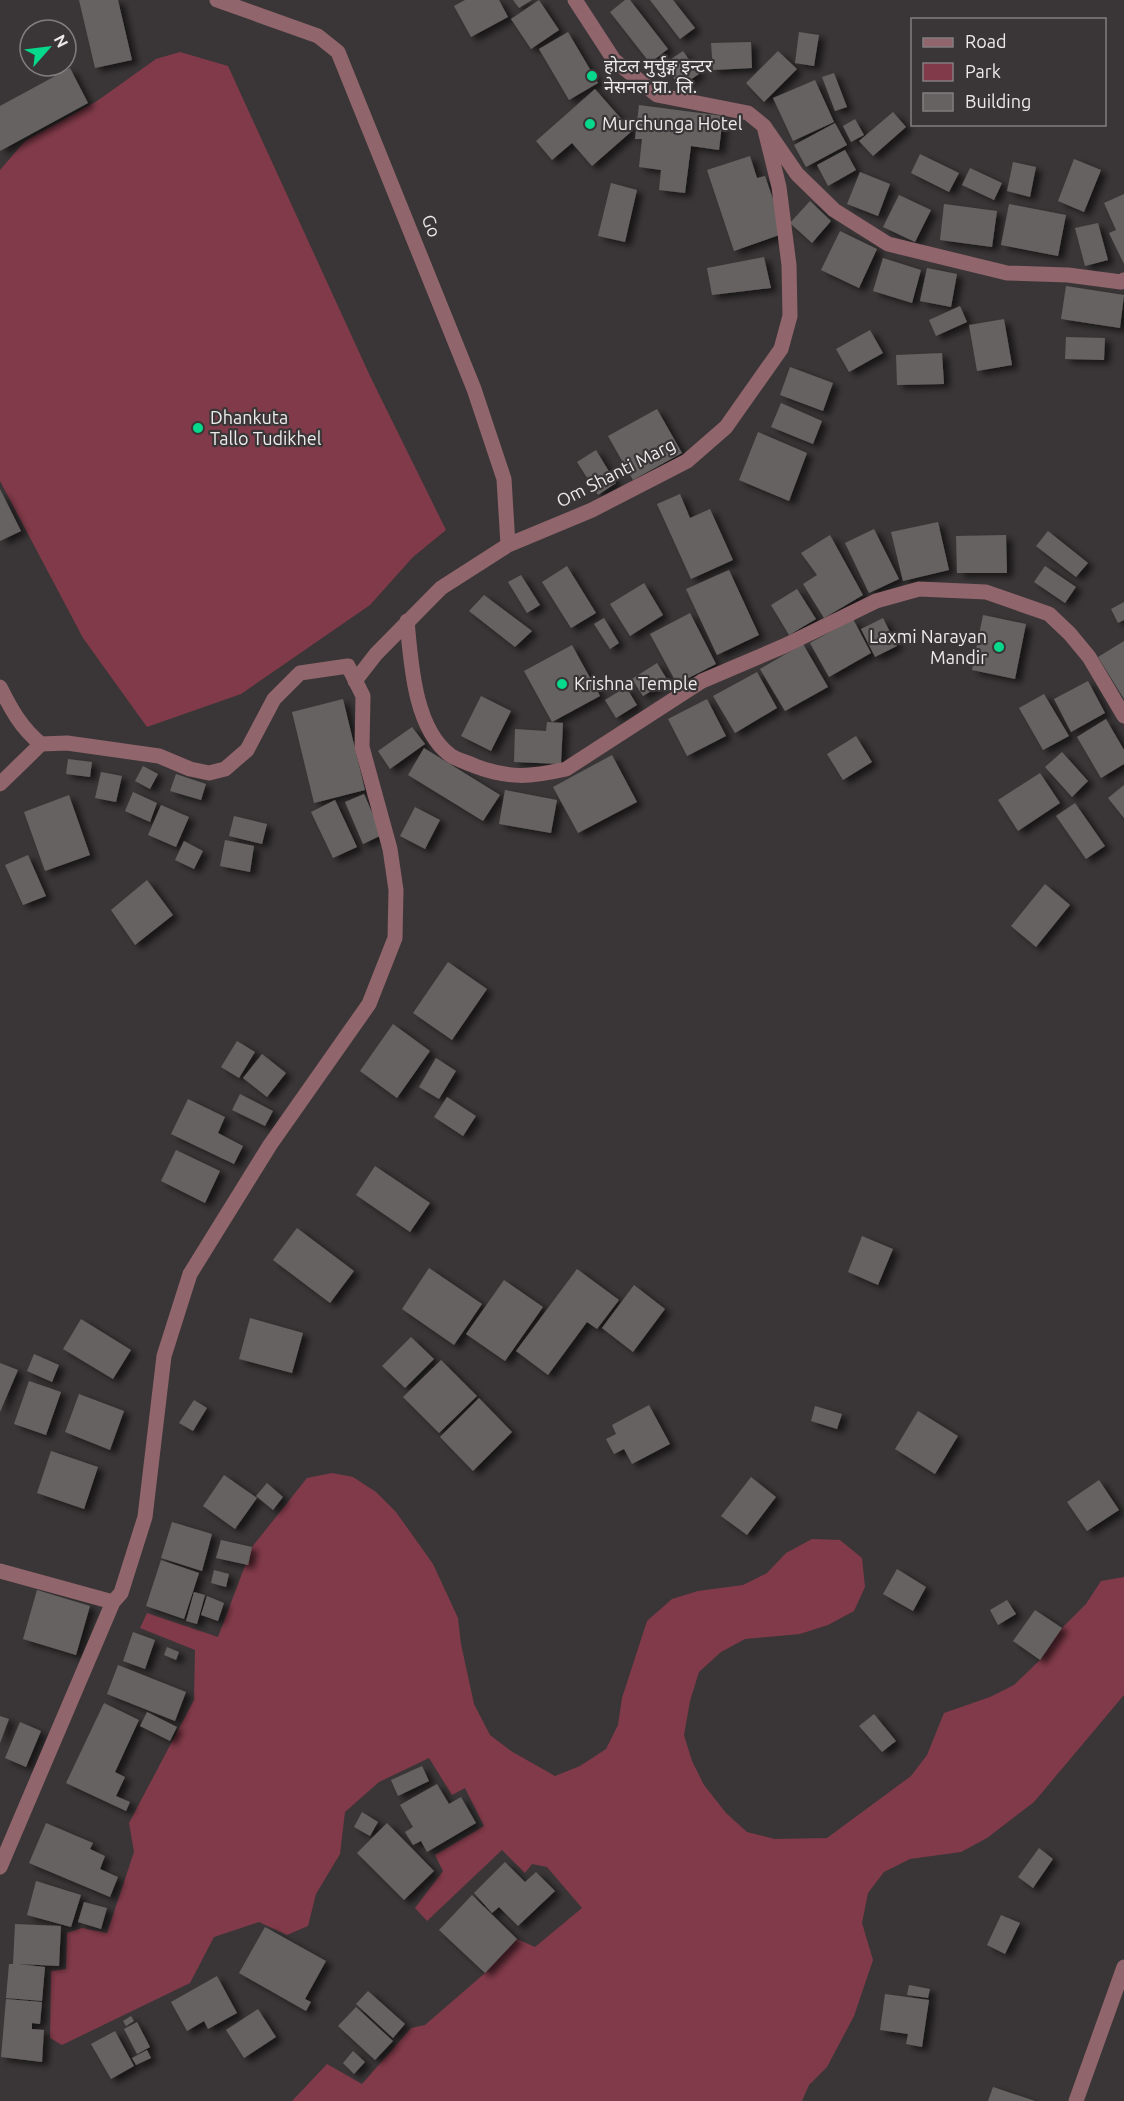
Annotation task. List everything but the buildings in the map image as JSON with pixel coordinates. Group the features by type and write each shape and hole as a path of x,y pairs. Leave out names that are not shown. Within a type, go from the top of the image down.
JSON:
{"street":[{"name":"Go","path":"217,0 318,36 338,52 474,389 504,479 508,545"},
{"path":"574,0 614,60 657,95 748,113 764,126 797,174 834,210 888,244 1007,273 1068,275 1121,282 1124,280"},
{"name":"Om Shanti Marg","path":"356,681 376,654 441,588 508,545 592,510 687,461 726,428 781,349 790,316 789,265 779,187 764,126"},
{"path":"407,621 417,695 427,724 440,745 451,756 493,772 521,777 566,769 702,681 876,601 919,589 986,592 1049,614 1070,633 1089,657 1124,716"},
{"path":"0,687 26,732 40,744 67,743 159,756 190,769 209,773 225,769 247,750 274,699 300,674 348,666 363,696 362,747 390,849 396,890 395,938 369,1004 270,1145 190,1274 164,1356 145,1517 121,1593 113,1602 0,1867"},
{"path":"0,784 40,744"},
{"path":"0,1571 113,1602"},
{"path":"1076,2101 1124,1967"}],"green space":[{"name":"Dhankuta Tallo Tudikhel","path":"180,52 228,66 370,376 446,530 413,557 370,605 241,694 147,727 83,638 0,481 0,170 25,141 97,101 156,59"},
{"path":"332,1473 353,1477 376,1492 396,1512 433,1564 458,1618 461,1644 474,1704 490,1735 511,1751 555,1776 580,1766 606,1749 618,1725 622,1698 647,1621 672,1599 698,1591 743,1585 767,1573 786,1553 812,1539 840,1540 862,1558 865,1587 854,1611 828,1625 800,1634 745,1639 721,1652 699,1672 690,1701 684,1735 692,1761 704,1785 726,1813 747,1832 775,1839 827,1838 911,1776 927,1755 944,1713 990,1697 1014,1685 1040,1660 1062,1628 1086,1604 1101,1581 1124,1577 1124,1695 1034,1802 987,1838 961,1852 910,1859 884,1872 868,1893 862,1923 873,1960 854,2016 827,2067 809,2085 802,2101 292,2101 327,2064 362,2084 411,2028 425,2025 485,1973 517,1939 535,1947 582,1908 547,1867 532,1864 525,1873 502,1850 427,1921 415,1908 443,1871 435,1855 484,1826 465,1788 452,1795 429,1758 379,1782 345,1812 340,1854 316,1894 308,1926 287,1935 259,1922 214,1937 190,1983 62,2045 50,2038 51,1971 66,1969 67,1933 82,1928 107,1933 134,1852 129,1823 194,1700 195,1650 140,1628 147,1613 218,1637 252,1547 307,1478"}],"place":[{"name":"होटल मुर्चुङ्ग इन्टर नेसनल प्रा. लि.","path":"592,76"},
{"name":"Murchunga Hotel","path":"590,124"},
{"name":"Dhankuta Tallo Tudikhel","path":"198,428"},
{"name":"Laxmi Narayan Mandir","path":"999,647"},
{"name":"Krishna Temple","path":"562,684"}]}
